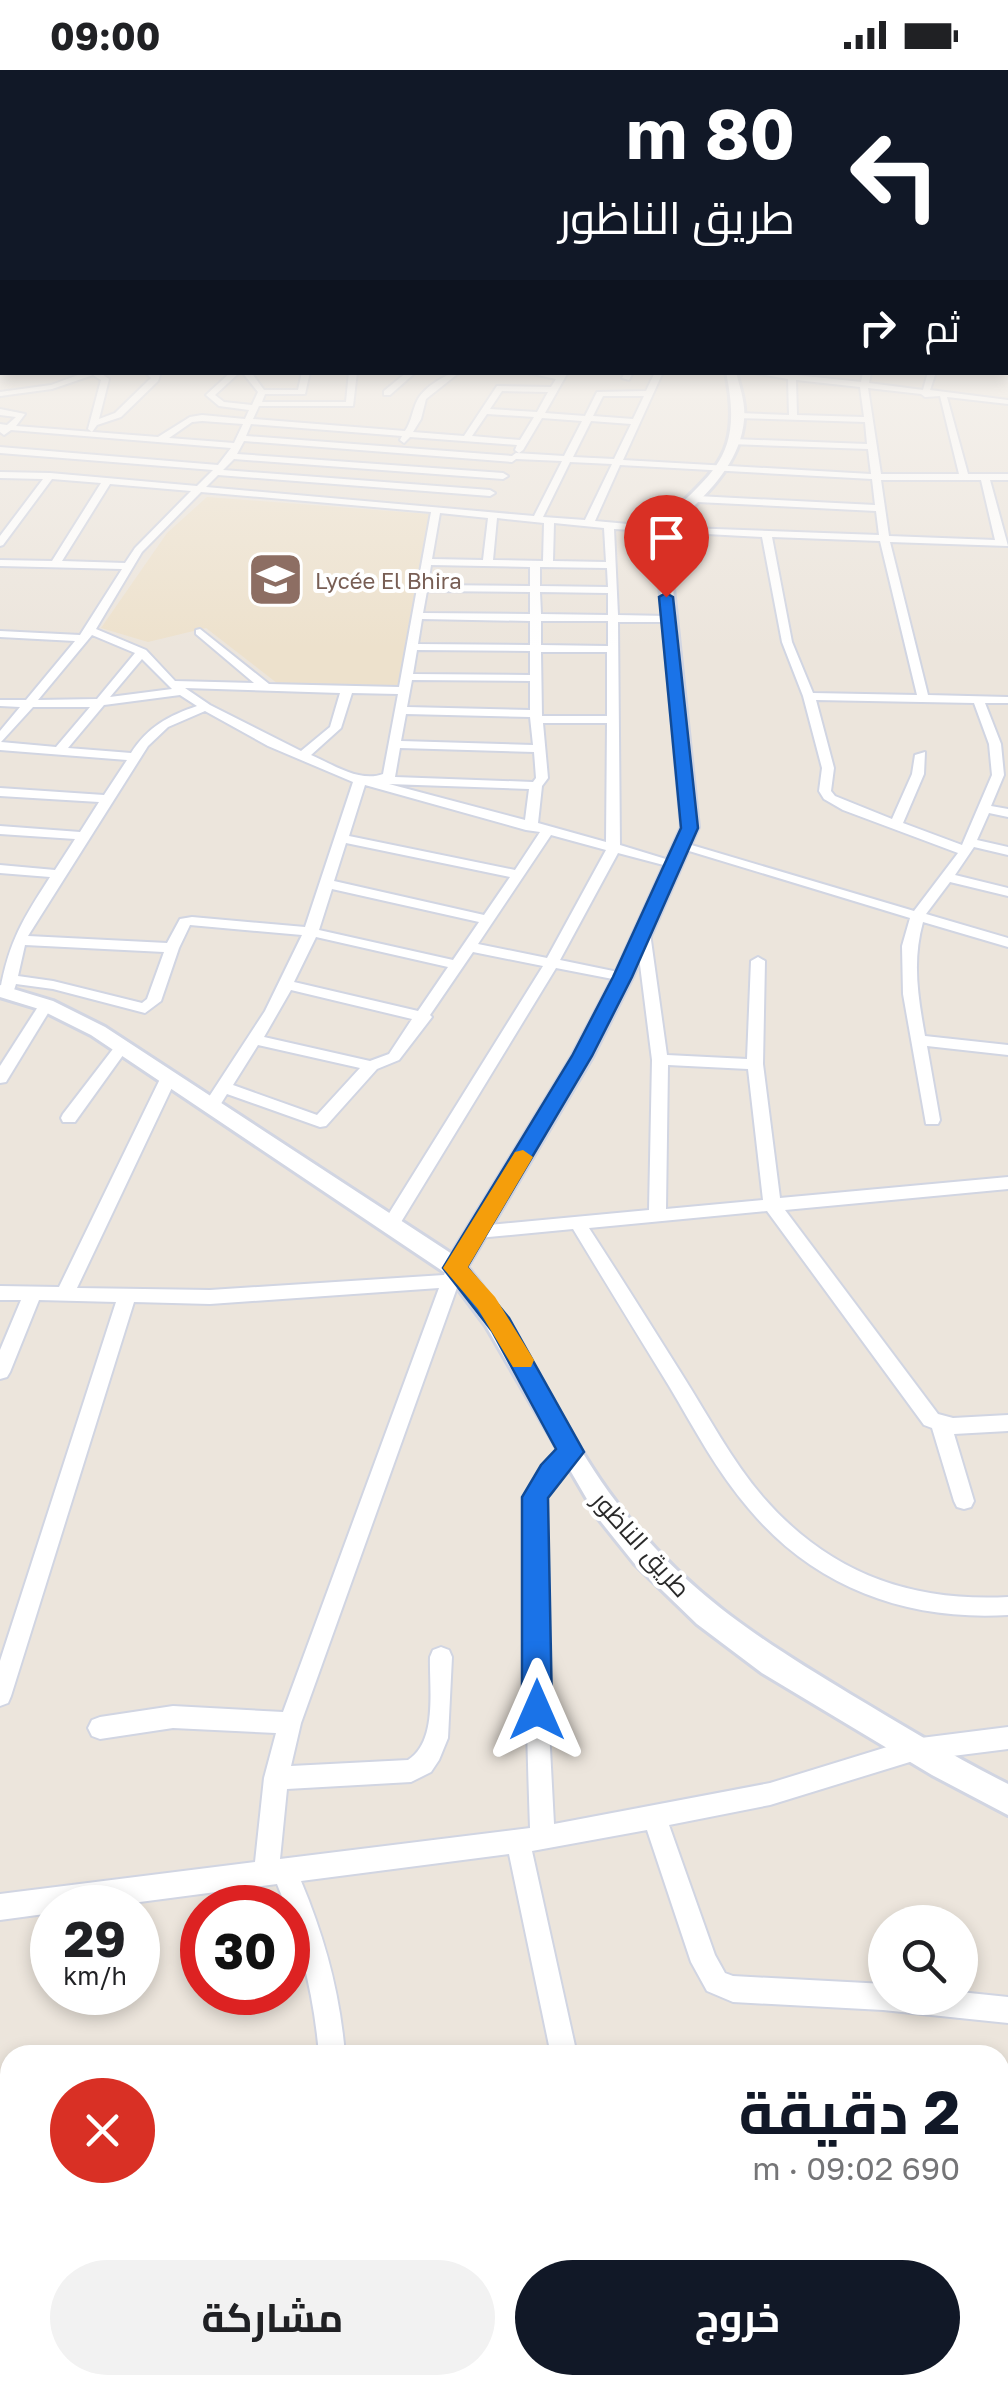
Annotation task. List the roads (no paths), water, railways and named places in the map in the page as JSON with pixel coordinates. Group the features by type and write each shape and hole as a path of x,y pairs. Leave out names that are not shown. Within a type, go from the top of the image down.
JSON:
{"street":[{"path":"60,432 237,447 383,467 503,476"},
{"path":"161,439 173,432"},
{"path":"0,738 87,634 126,566 156,528 218,470 244,432"},
{"path":"380,432 523,443"},
{"path":"354,503 410,432"},
{"path":"466,439 471,432"},
{"path":"478,514 530,432"},
{"path":"548,564 543,520 581,432"},
{"path":"589,523 633,432"},
{"path":"662,530 697,499 721,469 736,432"},
{"path":"870,432 886,540 923,696"},
{"path":"952,432 964,478"},
{"path":"733,442 872,447"},
{"path":"237,447 395,450 876,477 1008,477"},
{"path":"0,450 490,494"},
{"path":"387,780 418,616 432,509 460,456"},
{"path":"0,475 198,488 662,530 1005,543 985,478"},
{"path":"0,543 50,476"},
{"path":"55,564 106,483"},
{"path":"697,499 881,508"},
{"path":"488,564 493,515"},
{"path":"392,1224 551,964 614,849 609,525"},
{"path":"331,2045 329,1999 314,1941 275,1872 276,1778 290,1724 453,1274 582,1056 623,977 690,828 662,530"},
{"path":"767,536 787,642 809,696 828,768 825,791 830,799 968,846 1008,851"},
{"path":"426,562 610,565"},
{"path":"0,563 126,566"},
{"path":"360,780 311,932 256,1040 217,1097 320,1122 371,1066 394,1057 516,874 539,829 536,786 542,778 532,590 535,564"},
{"path":"422,588 613,590"},
{"path":"418,616 668,618"},
{"path":"200,632 266,687"},
{"path":"0,634 87,634 142,652 176,687 201,705 360,780 675,864"},
{"path":"412,647 613,649"},
{"path":"60,750 142,652"},
{"path":"0,703 29,706 101,701 176,687 348,689 536,678"},
{"path":"225,686 206,693 201,705 156,729 134,757 20,940 6,988 52,985 145,1008 154,1001 185,922 192,920 311,932 457,965"},
{"path":"304,755 334,728 348,689"},
{"path":"809,696 1008,700"},
{"path":"932,1120 916,1040 909,964 911,934 917,917 968,846 1003,775 1002,745 978,699"},
{"path":"400,710 614,720"},
{"path":"395,744 538,749"},
{"path":"0,746 134,757"},
{"path":"896,824 918,774 921,755"},
{"path":"360,780 536,786"},
{"path":"0,792 108,799"},
{"path":"984,808 1008,812"},
{"path":"0,830 83,836"},
{"path":"340,838 516,874"},
{"path":"683,847 1008,943"},
{"path":"0,869 59,874"},
{"path":"948,878 1008,892"},
{"path":"327,884 488,920"},
{"path":"642,932 660,1060 657,1216"},
{"path":"20,940 172,948"},
{"path":"470,947 623,977"},
{"path":"758,962 755,1064 772,1204 924,1412 942,1425 1008,1424"},
{"path":"285,984 424,1016"},
{"name":"طريق الناظور","path":"6,988 98,1030 168,1078 217,1097 392,1224 487,1303 592,1489 634,1541 715,1621 783,1670 912,1750 1008,1800"},
{"path":"0,1078 46,1005"},
{"path":"256,1040 371,1066"},
{"path":"916,1040 1008,1050"},
{"path":"69,1118 121,1048"},
{"path":"660,1060 755,1064"},
{"path":"65,1294 112,1203 168,1078"},
{"path":"478,1232 1008,1183"},
{"path":"578,1224 728,1464 758,1504 790,1536 857,1583 945,1608 1008,1606"},
{"path":"0,1293 210,1297 453,1274"},
{"path":"0,1372 32,1296"},
{"path":"0,1696 126,1298"},
{"path":"942,1425 964,1502"},
{"path":"562,2045 530,1840 535,1497 550,1472 571,1452"},
{"path":"276,1778 410,1771 424,1765 435,1744 441,1657"},
{"path":"100,1728 173,1718 290,1724"},
{"path":"0,1907 530,1840 786,1790 912,1750 1008,1738"},
{"path":"655,1818 696,1942 716,1982 749,1990 868,1997"},
{"path":"978,2007 1008,2010"}],"place":[{"name":"Lycée El Bhira","path":"276,580"}]}
